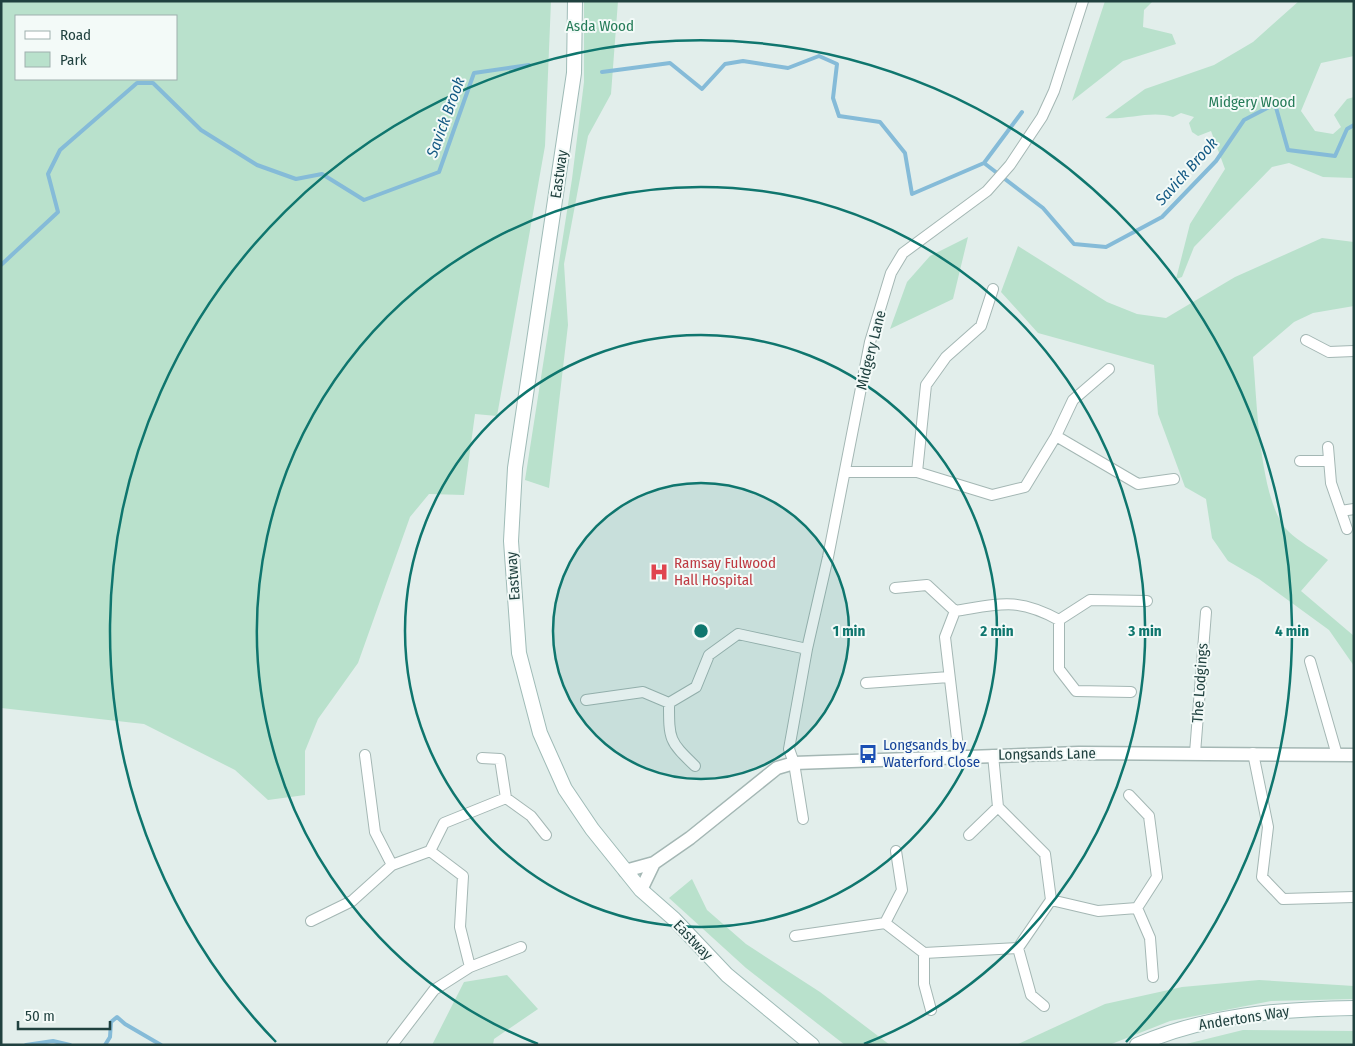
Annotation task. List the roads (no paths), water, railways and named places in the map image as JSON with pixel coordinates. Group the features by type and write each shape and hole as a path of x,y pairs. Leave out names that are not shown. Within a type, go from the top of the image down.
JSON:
{"main road":[{"name":"Eastway","path":"575,1 574,73 515,468 511,541 519,653 540,733 565,789 592,829 641,890 674,919 727,975 812,1045"},
{"name":"Andertons Way","path":"1136,1045 1179,1029 1222,1018 1265,1011 1354,1008"}],"street":[{"name":"Midgery Lane","path":"803,819 790,749 807,649 845,472 870,342 891,273 903,253 993,185 1010,165 1042,117 1054,91 1083,1"},
{"path":"916,472 926,384 946,357 981,326 993,288"},
{"path":"1306,340 1329,352 1354,351"},
{"path":"845,472 916,472 992,496 1026,487 1056,436 1073,400 1109,369"},
{"path":"1056,436 1138,484 1174,479"},
{"path":"1328,447 1331,483 1347,529"},
{"path":"1300,460 1329,461"},
{"path":"1341,511 1354,509"},
{"path":"895,588 927,585 955,611"},
{"path":"1059,620 1090,600 1147,601"},
{"path":"955,611 1007,602 1037,608 1059,620"},
{"path":"955,611 945,637 959,756"},
{"name":"The Lodgings","path":"1195,753 1206,612"},
{"path":"1059,620 1058,669 1076,691 1131,692"},
{"path":"669,703 696,687 709,655 738,634 807,649"},
{"path":"1310,661 1337,755"},
{"path":"866,683 949,677"},
{"path":"586,700 643,692 669,703"},
{"path":"669,703 669,728 674,746 695,766"},
{"path":"1253,754 1268,827 1262,877 1282,899 1354,897"},
{"name":"Longsands Lane","path":"625,871 654,863 690,838 777,768 794,763 993,755 1354,754"},
{"path":"365,755 375,832 392,865"},
{"path":"993,755 998,807 1045,854 1051,900 1018,948 1031,995 1044,1006"},
{"path":"482,758 500,760 506,798 531,816 546,835"},
{"path":"1129,795 1149,816 1157,877 1137,908"},
{"path":"311,921 352,901 392,865 430,851 444,823 506,798"},
{"path":"970,835 998,807"},
{"path":"885,924 902,890 896,850"},
{"path":"430,851 463,876 460,928 470,967"},
{"name":"Longsands Lane","path":"641,890 654,863"},
{"path":"1051,900 1098,911 1137,908"},
{"path":"1137,908 1150,938 1153,977"},
{"path":"795,936 885,924 924,953 1018,948"},
{"path":"392,1045 434,990 470,967 521,947"},
{"path":"924,953 924,984 931,1010"}],"waterway":[{"name":"Savick Brook","path":"602,72 670,63 702,89 725,64 743,61 788,68 819,56 837,64 833,98 839,116 880,122 905,153 912,194 984,163 1043,208 1074,244 1106,247 1162,217 1216,161 1244,120 1275,104 1288,150 1335,156 1347,129 1354,125"},
{"name":"Savick Brook","path":"1,265 58,212 48,174 60,150 137,83 153,83 201,130 257,165 296,179 322,174 364,200 439,172 474,73 529,65"},
{"path":"984,163 1022,112"},
{"path":"105,1045 110,1037 111,1022 117,1017 125,1024 161,1045"},
{"path":"26,1045 53,1041 70,1045"}],"place":[{"name":"Ramsay Fulwood Hall Hospital","path":"659,572"},
{"name":"Longsands by Waterford Close","path":"868,754"}],"park label":[{"name":"Asda Wood","path":"600,26"},
{"name":"Midgery Wood","path":"1252,102"}]}
